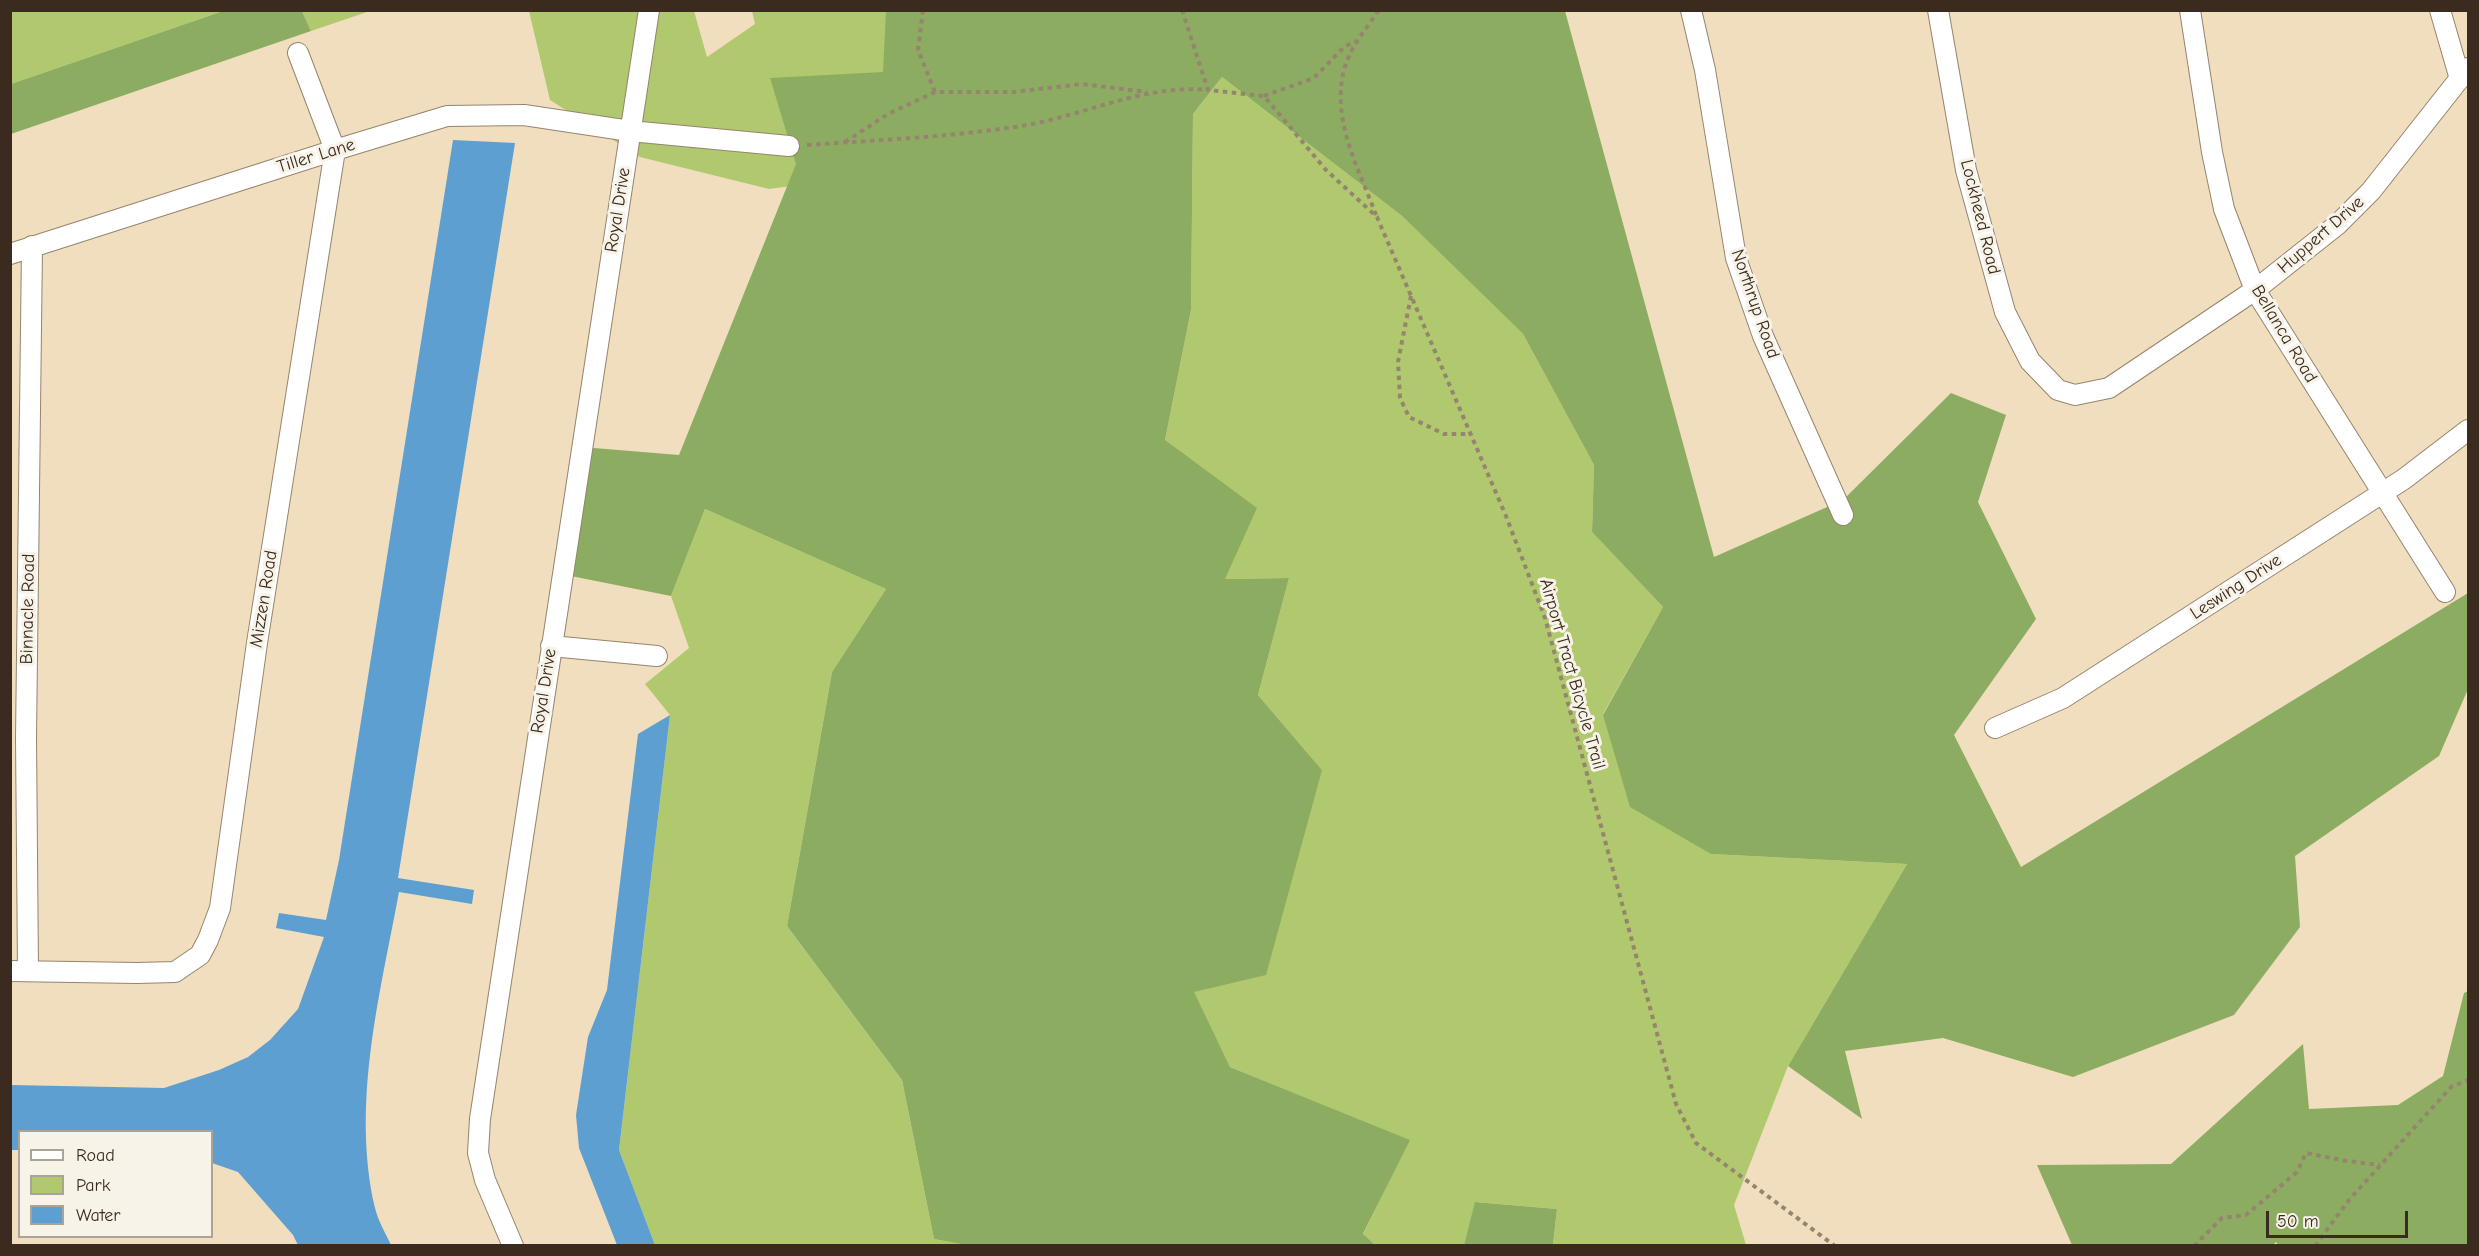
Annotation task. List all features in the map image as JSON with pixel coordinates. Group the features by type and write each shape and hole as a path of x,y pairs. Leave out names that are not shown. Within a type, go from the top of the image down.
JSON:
{"street":[{"path":"630,131 649,10"},
{"name":"Northrup Road","path":"1691,10 1705,70 1736,258 1763,336 1843,515"},
{"name":"Lockheed Road","path":"1938,10 1966,170 2005,312 2030,361 2058,390 2075,395"},
{"name":"Bellanca Road","path":"2190,10 2212,152 2224,209 2255,290 2445,592"},
{"path":"2440,10 2464,74"},
{"name":"Mizzen Road","path":"19,971 137,974 176,972 196,960 208,940 219,908 257,643 335,150 298,53"},
{"name":"Huppert Drive","path":"2075,395 2109,388 2255,290 2337,225 2371,191 2464,74"},
{"name":"Tiller Lane","path":"10,254 447,116 524,115 630,131 789,146"},
{"name":"Royal Drive","path":"513,1245 485,1180 478,1153 480,1119 630,131"},
{"name":"Binnacle Road","path":"19,971 26,738 32,246"},
{"name":"Leswing Drive","path":"1995,728 2063,698 2381,493 2469,430"},
{"path":"551,646 657,656"}],"path":[{"path":"923,10 918,51 935,92"},
{"path":"1182,10 1208,90"},
{"path":"1377,216 1344,129 1340,98 1345,68 1358,40 1380,10"},
{"path":"789,146 927,137 1023,125 1182,88 1264,96 1314,78 1344,47 1358,40"},
{"path":"845,142 888,114 935,92 1013,92 1082,84 1153,93"},
{"name":"Airport Tract Bicycle Trail","path":"1264,96 1326,170 1377,216 1506,516 1545,618 1676,1104 1696,1143 1835,1245"},
{"path":"1411,295 1398,362 1400,398 1408,417 1444,434 1471,434"},
{"path":"2315,1245 2349,1200 2451,1087 2469,1080"},
{"path":"2194,1245 2222,1218 2247,1215 2297,1172 2306,1153 2381,1165"}],"green space":[{"path":"11,10 223,10 223,11 11,84"},
{"path":"223,11 302,11 311,31 11,134 11,84"},
{"path":"302,11 370,11 311,31"},
{"path":"529,11 694,11 707,57 755,24 752,11 1050,11 1124,141 769,189 640,157 550,100"},
{"path":"886,11 1565,11 1714,557 1843,500 1951,393 2006,415 1978,502 2036,619 1954,735 2021,867 2468,593 2468,689 2439,756 2295,856 2300,927 2234,1015 2073,1077 1943,1038 1845,1051 1862,1119 1788,1066 1907,864 1711,854 1630,807 1603,715 1663,607 1592,532 1594,465 1523,334 1402,216 1222,77 1193,114 1191,310 1165,440 1257,508 1225,579 1289,578 1258,695 1322,770 1266,975 1194,992 1230,1067 1410,1140 1363,1234 1375,1245 966,1245 934,1239 902,1080 787,926 832,672 886,589 705,509 671,596 561,574 582,447 679,455 796,164 770,78 883,72"},
{"path":"1222,77 1402,216 1523,334 1594,465 1592,532 1663,607 1603,714 1711,854 1907,864 1788,1066 1734,1205 1746,1245 1553,1245 1557,1209 1476,1202 1464,1245 1375,1245 1363,1235 1409,1140 1230,1067 1193,992 1322,770 1258,695 1289,578 1225,579 1165,440 1191,310 1193,114"},
{"path":"705,509 886,589 832,672 787,926 902,1080 934,1239 966,1245 655,1245 619,1150 670,715 645,684 689,648 671,596"},
{"path":"2468,991 2468,1245 2279,1246 2276,1242 2272,1246 2072,1245 2037,1165 2171,1164 2303,1044 2309,1109 2398,1105 2443,1076 2464,993"},
{"path":"1475,1202 1557,1209 1553,1245 1464,1245"}],"water":[{"path":"453,140 515,143 398,878 474,890 472,904 399,892 371,1049 366,1129 368,1169 375,1208 391,1245 298,1245 293,1235 238,1172 213,1163 213,1130 18,1130 18,1150 11,1150 11,1085 164,1088 219,1070 248,1057 270,1040 298,1009 324,937 276,928 279,913 326,920 339,860"},
{"path":"670,715 619,1150 655,1245 617,1245 579,1148 576,1115 588,1037 607,990 638,734"}]}
